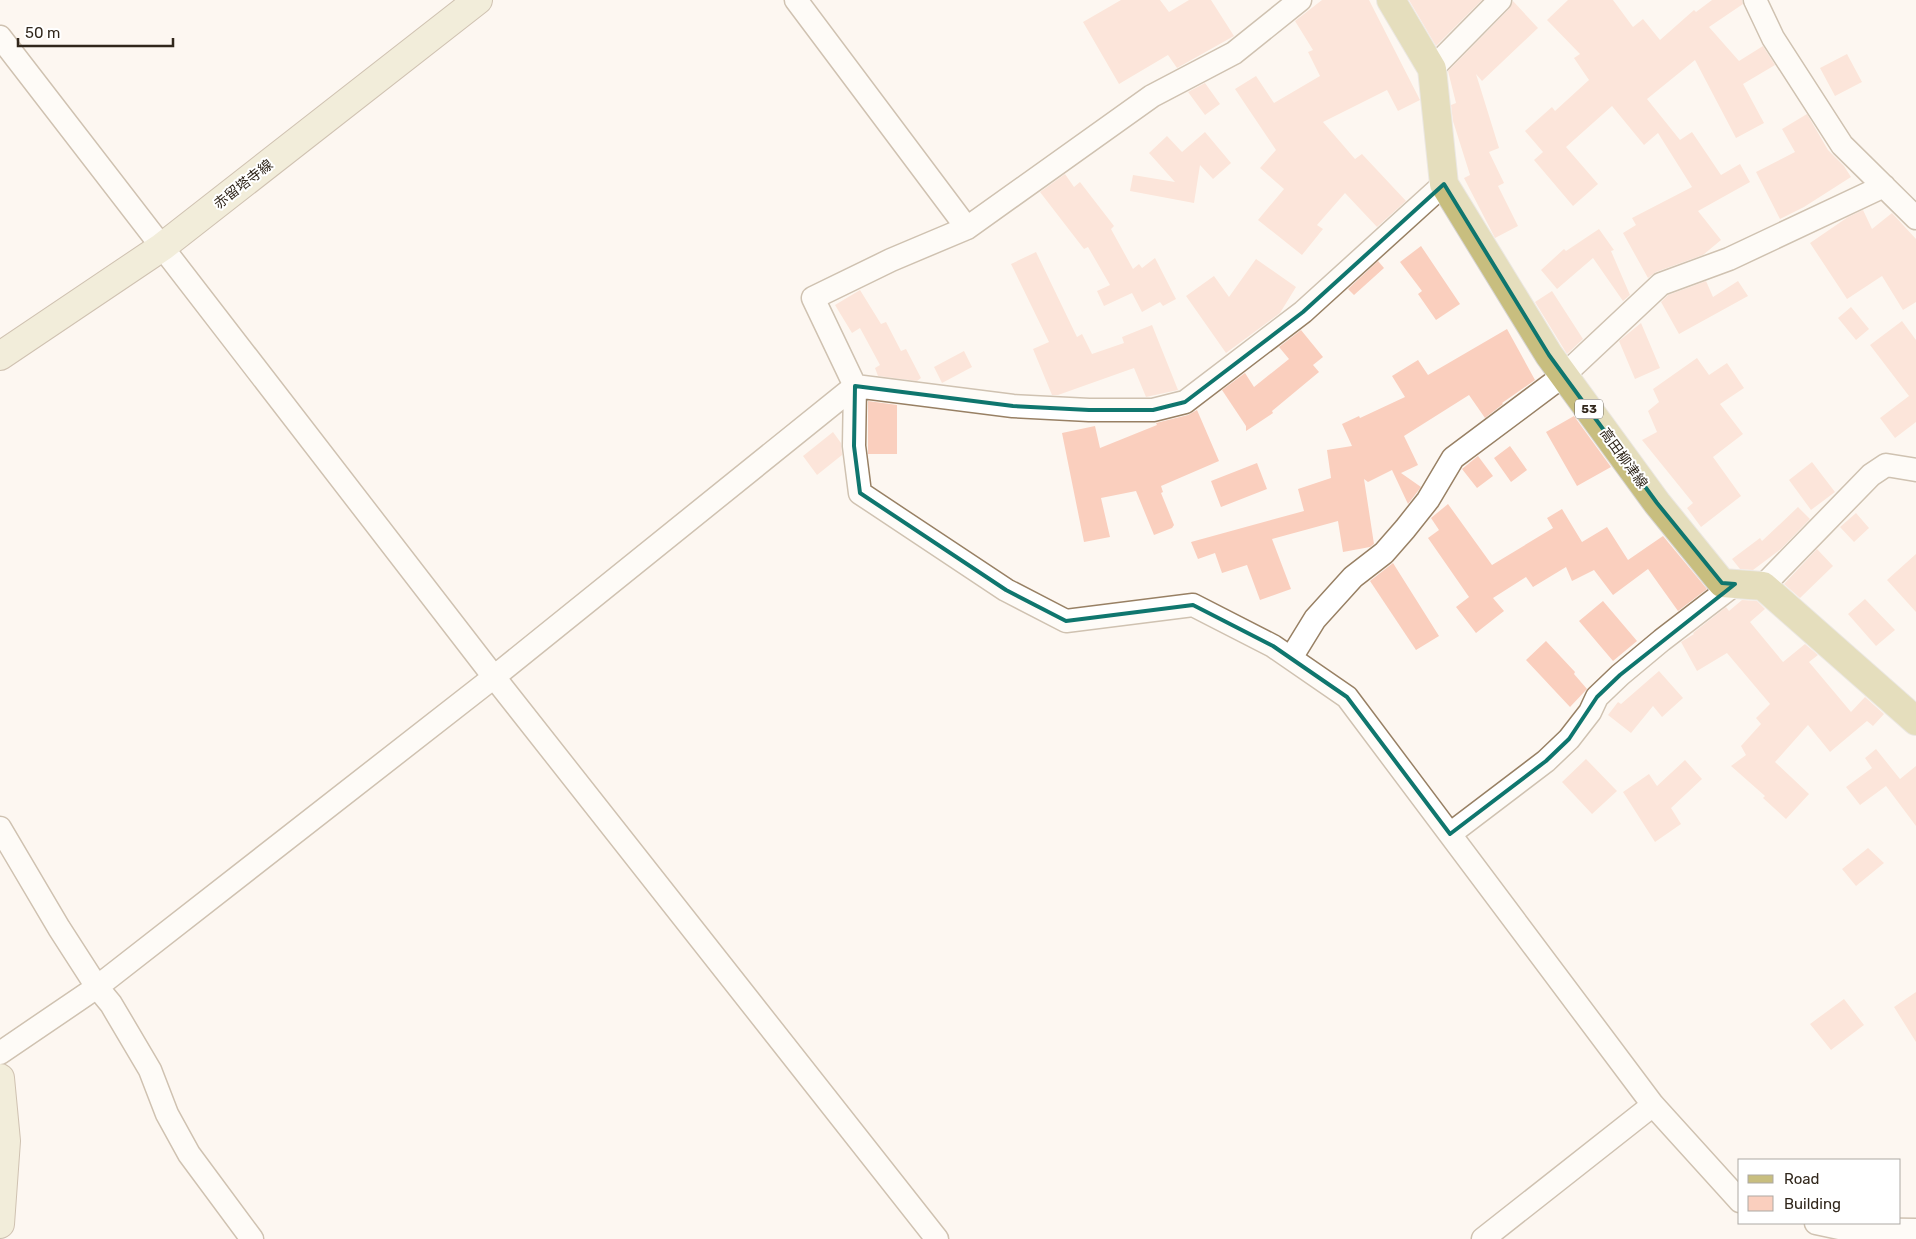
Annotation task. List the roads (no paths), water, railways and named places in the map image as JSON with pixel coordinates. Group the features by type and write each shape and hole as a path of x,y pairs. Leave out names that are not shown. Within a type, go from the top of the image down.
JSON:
{"main road":[{"name":"赤留塔寺線","path":"0,356 162,247 478,0"},
{"name":"高田柳津線","path":"1391,0 1432,69 1444,184 1564,375 1657,503 1722,583 1763,586"},
{"path":"1763,586 1916,721"},
{"path":"0,1078 6,1141 0,1224"}],"street":[{"path":"796,0 967,228"},
{"path":"1300,0 1234,53 1152,96 967,228 891,260 813,298 855,386 854,446 860,493 1006,590 1066,621 1192,605 1273,646 1347,697 1653,1105 1738,1199"},
{"path":"1432,69 1500,0"},
{"path":"1755,0 1773,38 1842,145 1916,218"},
{"path":"0,38 494,677 937,1239"},
{"path":"0,1053 97,987 494,677 855,386 1013,406 1089,410 1153,410 1184,402 1303,312 1444,184"},
{"path":"1291,658 1315,619 1353,577 1384,553 1405,529 1428,500 1453,458 1564,375 1661,284 1729,259 1884,186"},
{"path":"1763,586 1870,475 1886,466 1916,470"},
{"path":"1450,834 1546,761 1569,739 1590,712 1597,697 1620,675 1662,640 1736,584"},
{"path":"0,828 97,987 111,1004 150,1070 167,1114 189,1154 252,1239"},
{"path":"1483,1239 1653,1105"},
{"path":"1821,1224 1844,1229 1916,1230"}]}
